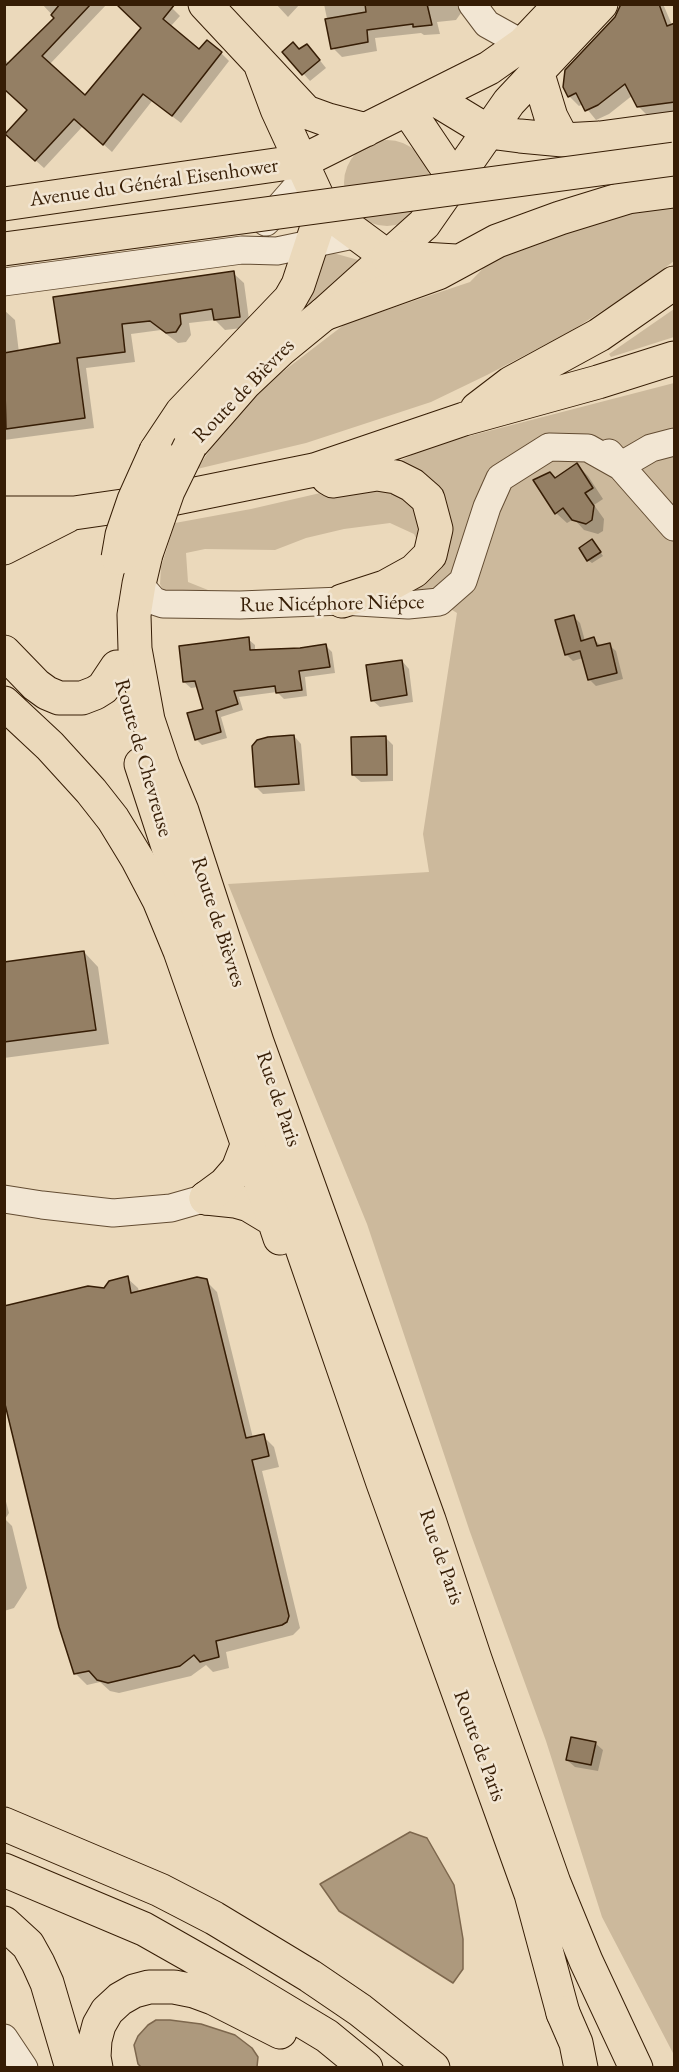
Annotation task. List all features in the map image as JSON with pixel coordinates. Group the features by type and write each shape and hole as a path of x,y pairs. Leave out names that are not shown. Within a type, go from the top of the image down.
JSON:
{"main road":[{"path":"205,4 306,112 366,130"},
{"path":"561,4 530,58 551,117 563,140"},
{"path":"306,168 366,130 489,68 530,58 601,4"},
{"name":"Route de Bièvres","path":"244,1040 182,811 148,720 135,649 134,565 190,446 245,383 279,350 324,314 424,224 509,102 530,58"},
{"path":"261,66 277,109 323,208 388,257 458,261"},
{"path":"420,104 489,132 563,140 600,138 675,128"},
{"path":"420,104 455,180"},
{"path":"4,249 675,159"},
{"name":"Avenue du Général Eisenhower","path":"4,204 306,168"},
{"path":"324,314 438,273 497,241 560,218 628,197 675,191"},
{"name":"Route de Chevreuse","path":"244,1040 132,735 117,667 115,623 134,565 122,535 134,500 156,451 182,412 290,298 298,285 323,208"},
{"path":"464,419 511,383 599,335 675,283"},
{"path":"4,513 74,513 171,499 314,470 464,419 675,358"},
{"path":"314,470 333,481 377,474 396,477 421,491 428,499 434,516 435,538 430,555 423,564 385,587 342,601"},
{"path":"4,548 74,513"},
{"path":"4,652 36,685 59,698 82,698 95,693 103,688 117,667"},
{"path":"4,703 50,746 91,791 113,819 159,900 180,951 304,1309 343,1408 382,1483"},
{"name":"Rue de Paris","path":"244,1040 382,1483"},
{"name":"Rue de Paris","path":"244,1040 429,1520 554,1883 586,1961 636,2067"},
{"path":"206,1198 225,1184 238,1169 248,1143"},
{"path":"206,1198 249,1205 274,1220"},
{"name":"Route de Paris","path":"382,1483 531,1894 563,2013 576,2043 581,2067"},
{"path":"4,1824 160,1890 214,1918 301,1970 360,2010 433,2067"},
{"path":"4,1870 144,1929 327,2036 366,2067"},
{"path":"4,1923 28,1945 38,1963 47,1983 72,2067"},
{"path":"4,1946 23,1973 33,1996 54,2067"},
{"path":"96,2067 95,2040 106,2011 134,1991 149,1987 184,1989 213,1998 287,2037 334,2067"}],"street":[{"path":"472,4 487,24 530,58"},
{"name":"Avenue du Général Eisenhower","path":"242,250 306,168"},
{"path":"4,282 242,250 273,251 358,234"},
{"path":"591,431 675,527"},
{"path":"620,466 651,448 675,442"},
{"name":"Rue Nicéphore Niépce","path":"134,565 154,601 163,604 240,605 342,601 408,605 439,602 463,581 487,507 500,478 549,447 588,448 620,466"},
{"path":"4,1199 113,1213 171,1208 206,1198"},
{"path":"563,2013 571,2067"},
{"path":"4,2038 24,2067"}],"shaded area":[{"path":"387,140 403,144 417,153 426,167 430,183 426,199 417,213 403,222 387,226 371,222 357,213 348,199 344,183 348,167 357,153 371,144"},
{"path":"674,207 674,261 635,290 571,331 431,402 306,443 197,469 215,442 268,383 345,324 470,282 495,256 621,213"},
{"path":"333,253 362,261 306,307 303,307 326,254"},
{"path":"674,309 674,337 611,357 609,354"},
{"path":"674,383 674,2055 602,1917 546,1741 470,1532 367,1224 228,884 429,872 423,834 457,613 433,598 378,597 447,535 394,464 427,447"},
{"path":"368,482 386,484 420,511 419,544 414,534 390,523 344,529 306,538 275,550 205,549 186,553 188,582 218,594 164,592 160,584 161,567 175,523 251,509"},
{"path":"410,1832 427,1838 454,1885 463,1939 463,1969 453,1983 339,1911 320,1884"},
{"path":"156,2020 201,2024 235,2035 252,2048 258,2057 257,2067 141,2067 138,2064 134,2045 138,2036"}],"building":[{"path":"60,4 91,4 42,56 85,95 141,28 116,4 175,4 163,19 199,49 207,40 222,52 172,116 143,94 103,145 74,119 35,161 5,134 27,110 4,89 4,67 54,18 51,15"},
{"path":"365,4 427,4 432,25 413,27 413,24 367,30 368,42 331,49 325,19 366,12"},
{"path":"621,4 659,4 667,26 675,23 675,102 637,107 625,84 598,105 585,111 576,93 568,97 563,87 565,70 615,17"},
{"path":"293,42 299,49 307,44 320,60 302,75 282,52"},
{"path":"234,271 240,317 214,320 212,309 180,314 181,324 176,332 166,333 150,321 122,324 125,352 77,358 85,418 6,429 4,353 60,343 53,297"},
{"path":"577,463 593,488 585,493 594,506 592,520 586,524 572,520 563,508 555,514 533,480 550,472 555,478"},
{"path":"592,539 601,552 587,561 579,548"},
{"path":"574,615 581,641 594,637 597,646 610,643 617,673 588,680 580,651 565,655 555,620"},
{"path":"249,637 250,650 300,648 326,644 330,667 299,671 302,690 276,693 275,686 234,691 238,704 216,711 221,732 195,740 187,713 203,709 195,681 183,682 179,646"},
{"path":"402,660 407,695 371,701 366,665"},
{"path":"294,735 299,784 255,787 252,746 257,740 268,737"},
{"path":"386,736 387,775 352,775 351,737"},
{"path":"84,951 96,1030 4,1042 4,962"},
{"path":"128,1276 131,1293 197,1277 207,1279 246,1438 264,1434 269,1456 252,1460 289,1616 287,1622 282,1625 216,1641 219,1657 200,1662 194,1655 180,1666 108,1683 97,1680 89,1671 74,1674 59,1627 4,1400 4,1306 88,1286 104,1288 109,1281"},
{"path":"571,1737 596,1742 591,1765 566,1760"}]}
